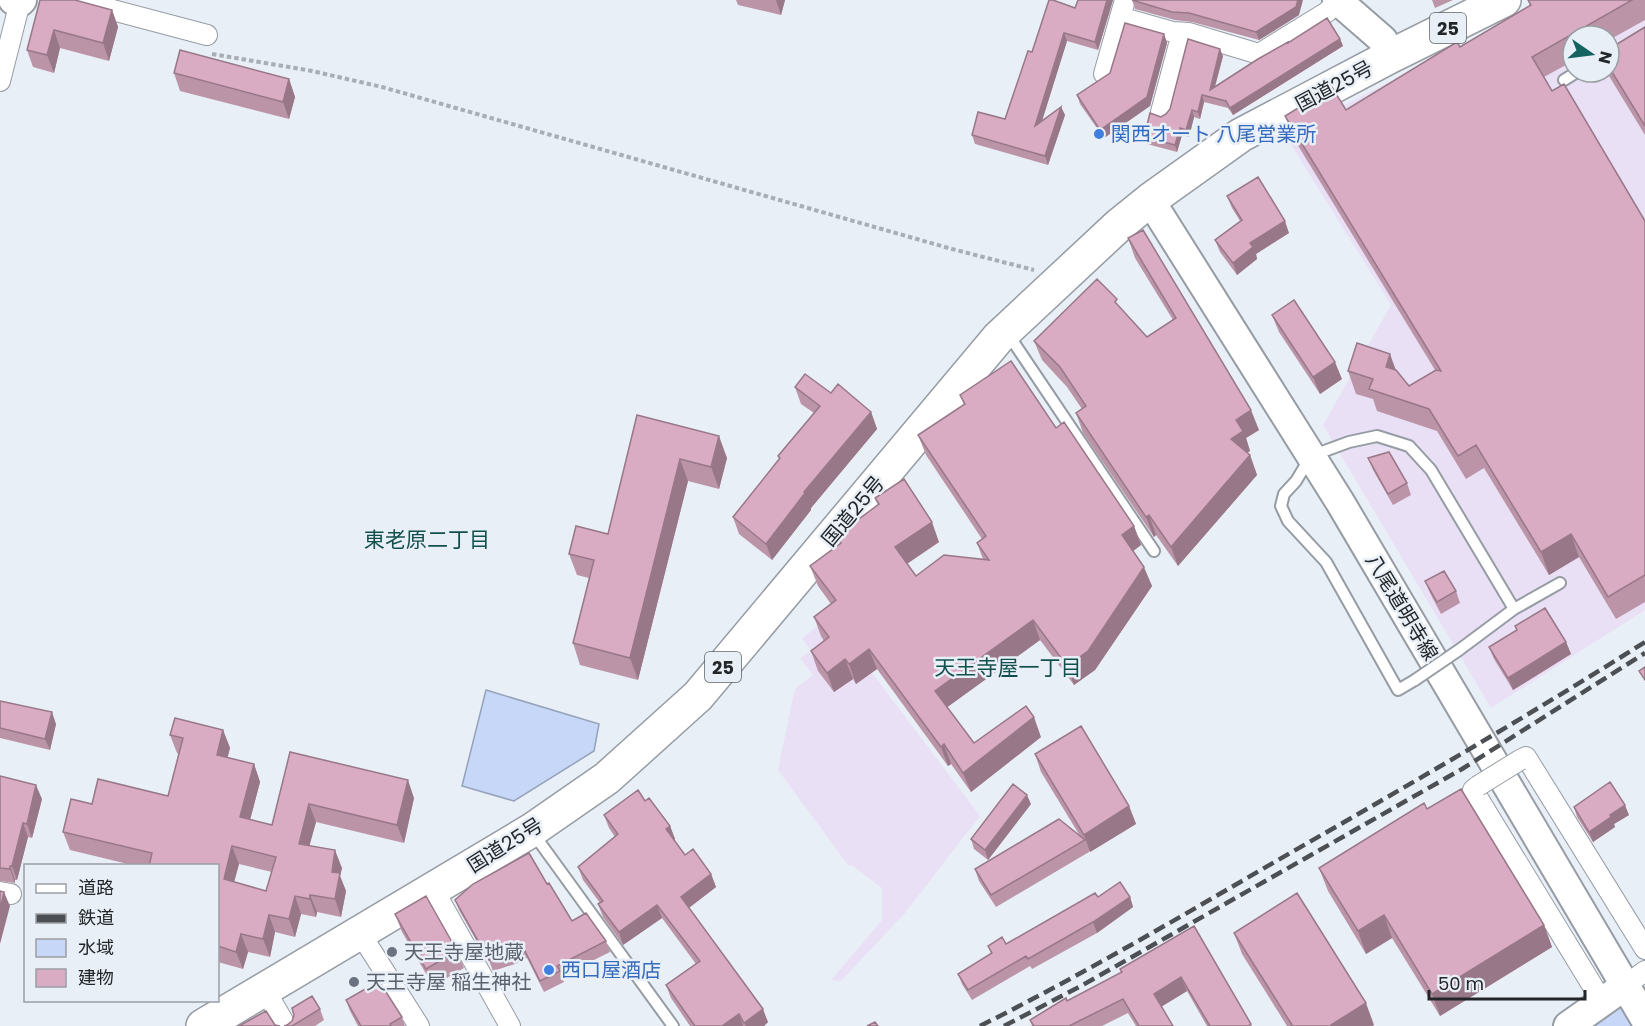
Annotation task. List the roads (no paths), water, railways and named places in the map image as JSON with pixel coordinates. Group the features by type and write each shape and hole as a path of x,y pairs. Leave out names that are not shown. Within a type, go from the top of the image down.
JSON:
{"highway":[{"name":"国道25号","path":"203,1026 532,830 607,778 698,696 1005,331 1119,225 1150,200 1241,135 1504,0"}],"main road":[{"path":"1338,0 1383,40 1392,56"},
{"name":"八尾道明寺線","path":"1150,200 1635,978 1645,1018"},
{"path":"1569,1026 1635,978"}],"street":[{"path":"75,0 207,35"},
{"path":"1104,74 1123,9 1173,32 1259,54 1327,12 1338,0"},
{"path":"0,81 18,1"},
{"path":"1161,112 1182,33"},
{"path":"1603,1003 1473,790 1526,757 1645,949"},
{"path":"433,889 504,1024"},
{"path":"360,933 419,1026"},
{"path":"265,990 286,1026"}],"lane":[{"path":"1005,331 1154,550"},
{"path":"1514,609 1431,470 1409,446 1377,436 1349,442 1311,456 1296,481 1284,494 1281,506 1288,521 1326,562 1398,690 1415,681 1514,609 1560,583"},
{"path":"532,830 673,1026"}],"water":[{"path":"486,690 599,724 594,751 514,801 462,786"}],"waterway":[{"path":"1609,1026 1616,1022"}],"railway":[{"path":"980,1026 1056,987 1168,924 1463,753 1645,642"},
{"path":"1004,1026 1081,986 1462,769 1645,653"}],"place":[{"name":"関西オート 八尾営業所","path":"1099,134"},
{"name":"天王寺屋地蔵","path":"392,952"},
{"name":"西口屋酒店","path":"549,970"},
{"name":"天王寺屋 稲生神社","path":"354,982"}],"district":[{"name":"東老原二丁目","path":"427,539"},
{"name":"天王寺屋一丁目","path":"1008,667"}]}
